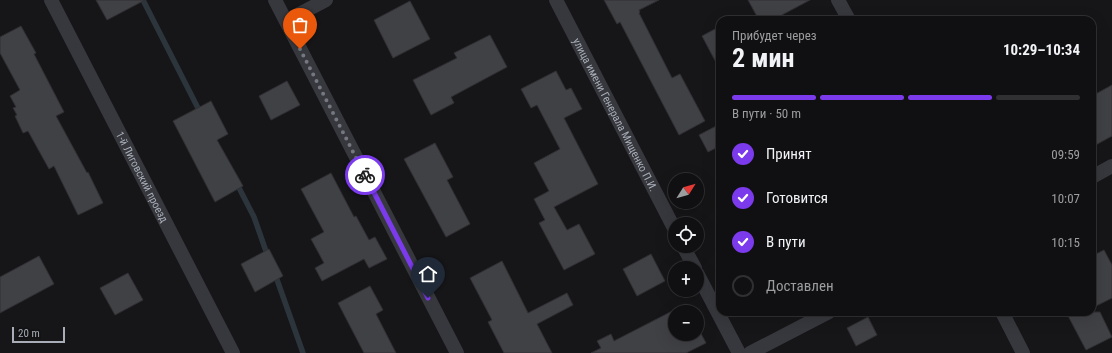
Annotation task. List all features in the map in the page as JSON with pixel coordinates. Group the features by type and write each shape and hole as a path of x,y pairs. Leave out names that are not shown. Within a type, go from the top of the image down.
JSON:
{"street":[{"name":"1-й Лиговский проезд","path":"50,0 233,353"},
{"path":"275,0 457,353"},
{"path":"286,21 326,0"},
{"name":"улица имени Генерала Мищенко П.И.","path":"556,0 668,217"},
{"path":"838,0 846,16"},
{"path":"1096,175 1112,166"},
{"path":"704,286 716,309"},
{"path":"720,316 739,353"},
{"path":"750,353 821,316"},
{"path":"1004,316 1023,353"}],"building":[{"path":"96,0 145,0 107,20"},
{"path":"604,0 659,0 639,10 639,13 672,78 680,74 705,121 679,135 620,22 617,24"},
{"path":"748,0 810,0 780,16 757,16"},
{"path":"410,1 430,39 393,58 374,20"},
{"path":"21,26 36,53 34,54 64,112 56,116 87,173 88,172 103,203 78,215 54,166 49,169 28,131 23,133 15,116 17,115 13,108 16,107 10,96 20,90 0,53 0,37"},
{"path":"715,29 716,62 702,36"},
{"path":"490,35 507,67 451,97 454,103 431,115 413,80 457,58 454,53"},
{"path":"556,71 566,90 571,88 582,109 564,118 598,184 554,207 567,230 579,224 595,254 564,270 539,223 545,220 534,199 549,191 534,163 560,149 537,105 531,108 521,89"},
{"path":"287,81 300,105 271,120 259,96"},
{"path":"1112,85 1112,136 1096,145 1096,94"},
{"path":"211,101 228,134 217,140 243,186 215,202 173,121"},
{"path":"716,126 716,148 708,152 699,135"},
{"path":"435,143 453,177 447,180 470,224 446,237 404,159"},
{"path":"331,173 354,217 356,216 369,240 375,237 387,259 369,268 364,259 322,281 315,268 324,263 311,239 324,232 301,189"},
{"path":"269,249 283,276 255,292 241,264"},
{"path":"1104,250 1112,265 1112,298 1096,306 1096,254"},
{"path":"651,254 665,281 637,296 623,269"},
{"path":"39,256 54,284 0,313 0,277"},
{"path":"502,261 528,313 567,293 573,305 537,324 552,353 504,353 488,322 492,320 470,278"},
{"path":"128,273 143,300 115,315 100,288"},
{"path":"370,286 383,310 376,314 396,353 364,353 338,303"},
{"path":"1096,312 1100,312 1112,337 1086,350 1068,316 1096,316"},
{"path":"668,313 668,341 704,341 704,339 706,343 686,353 591,353 601,348 597,341 611,334 614,341"},
{"path":"868,317 877,335 856,346 847,328"}],"waterway":[{"path":"143,0 201,114"},
{"path":"236,182 254,217 268,257"},
{"path":"275,274 303,353"}],"way so far":[{"path":"300,49 365,175"}],"route":[{"path":"365,175 428,298"}]}
